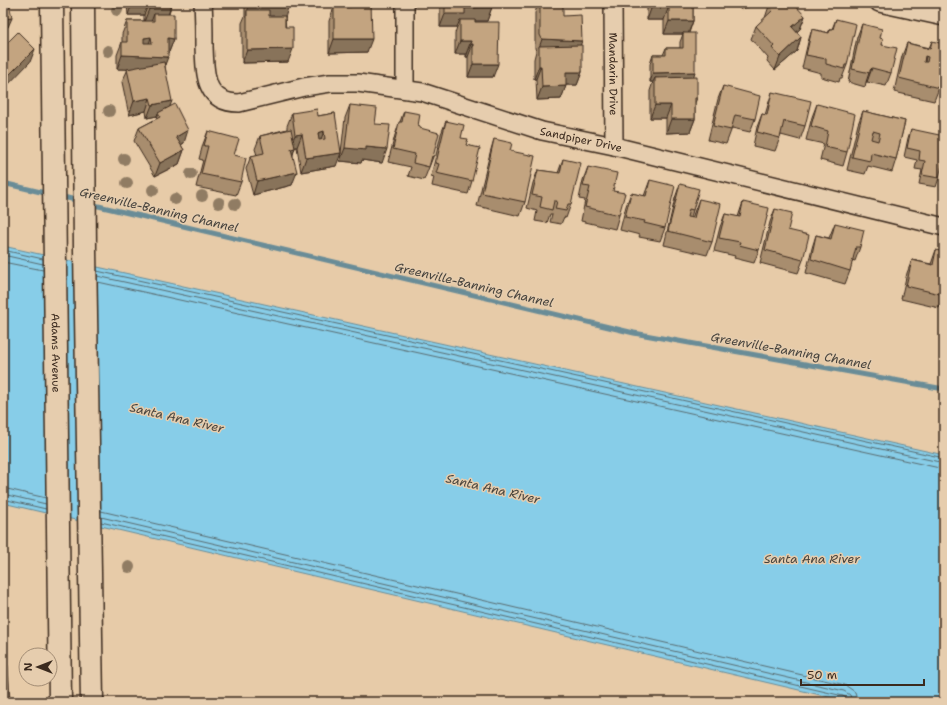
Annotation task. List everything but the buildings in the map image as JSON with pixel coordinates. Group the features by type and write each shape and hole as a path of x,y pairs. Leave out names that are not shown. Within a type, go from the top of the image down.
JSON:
{"main road":[{"name":"Adams Avenue","path":"52,3 60,702"},
{"path":"83,3 92,702"}],"street":[{"name":"Sandpiper Drive","path":"204,3 205,74 211,90 218,97 229,102 240,102 304,87 330,83 358,83 405,89 438,96 527,127 614,146 944,227"},
{"path":"405,3 405,89"},
{"name":"Mandarin Drive","path":"613,3 614,146"},
{"path":"880,3 944,17"}],"lane":[{"path":"3,667 5,702"}],"water":[{"name":"Santa Ana River","path":"3,246 944,455 944,702 850,702 3,503"}],"waterway":[{"name":"Greenville-Banning Channel","path":"3,183 49,194"},
{"name":"Greenville-Banning Channel","path":"59,196 80,201"},
{"name":"Greenville-Banning Channel","path":"90,204 634,333 944,389"}]}
